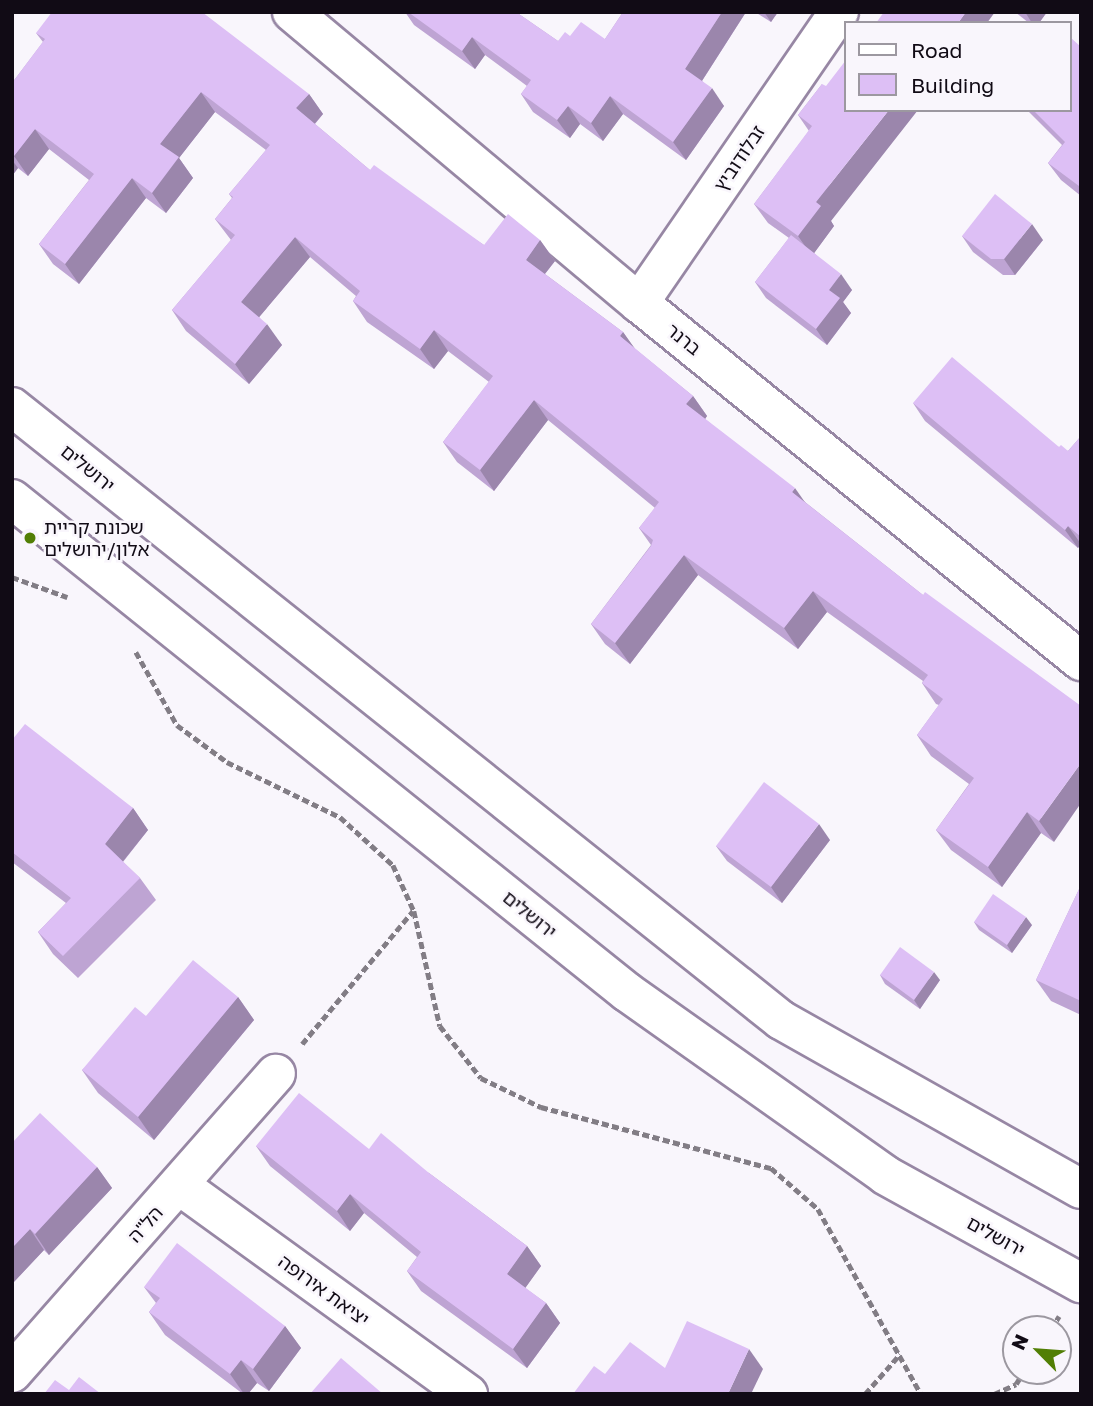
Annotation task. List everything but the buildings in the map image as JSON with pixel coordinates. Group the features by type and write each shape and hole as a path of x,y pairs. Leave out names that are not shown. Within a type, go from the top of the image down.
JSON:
{"main road":[{"name":"ברנר","path":"292,12 639,303 1081,661"},
{"name":"זבלודוביץ","path":"639,303 839,12"},
{"name":"ירושלים","path":"12,407 781,1020 1081,1189"},
{"name":"ירושלים","path":"12,499 627,992 885,1175 1081,1283"},
{"name":"הל\"ה","path":"12,1373 276,1074"},
{"name":"יציאת אירופה","path":"179,1185 468,1394"}],"path":[{"path":"12,577 74,600"},
{"path":"132,646 177,724 227,762 340,817 393,865 414,911 440,1026 481,1077 541,1107 771,1168 818,1209 921,1394"},
{"path":"276,1074 414,911"},
{"path":"865,1394 900,1354"},
{"path":"994,1394 1014,1385"}],"place":[{"name":"שכונת קריית אלון/ירושלים","path":"30,538"}]}
